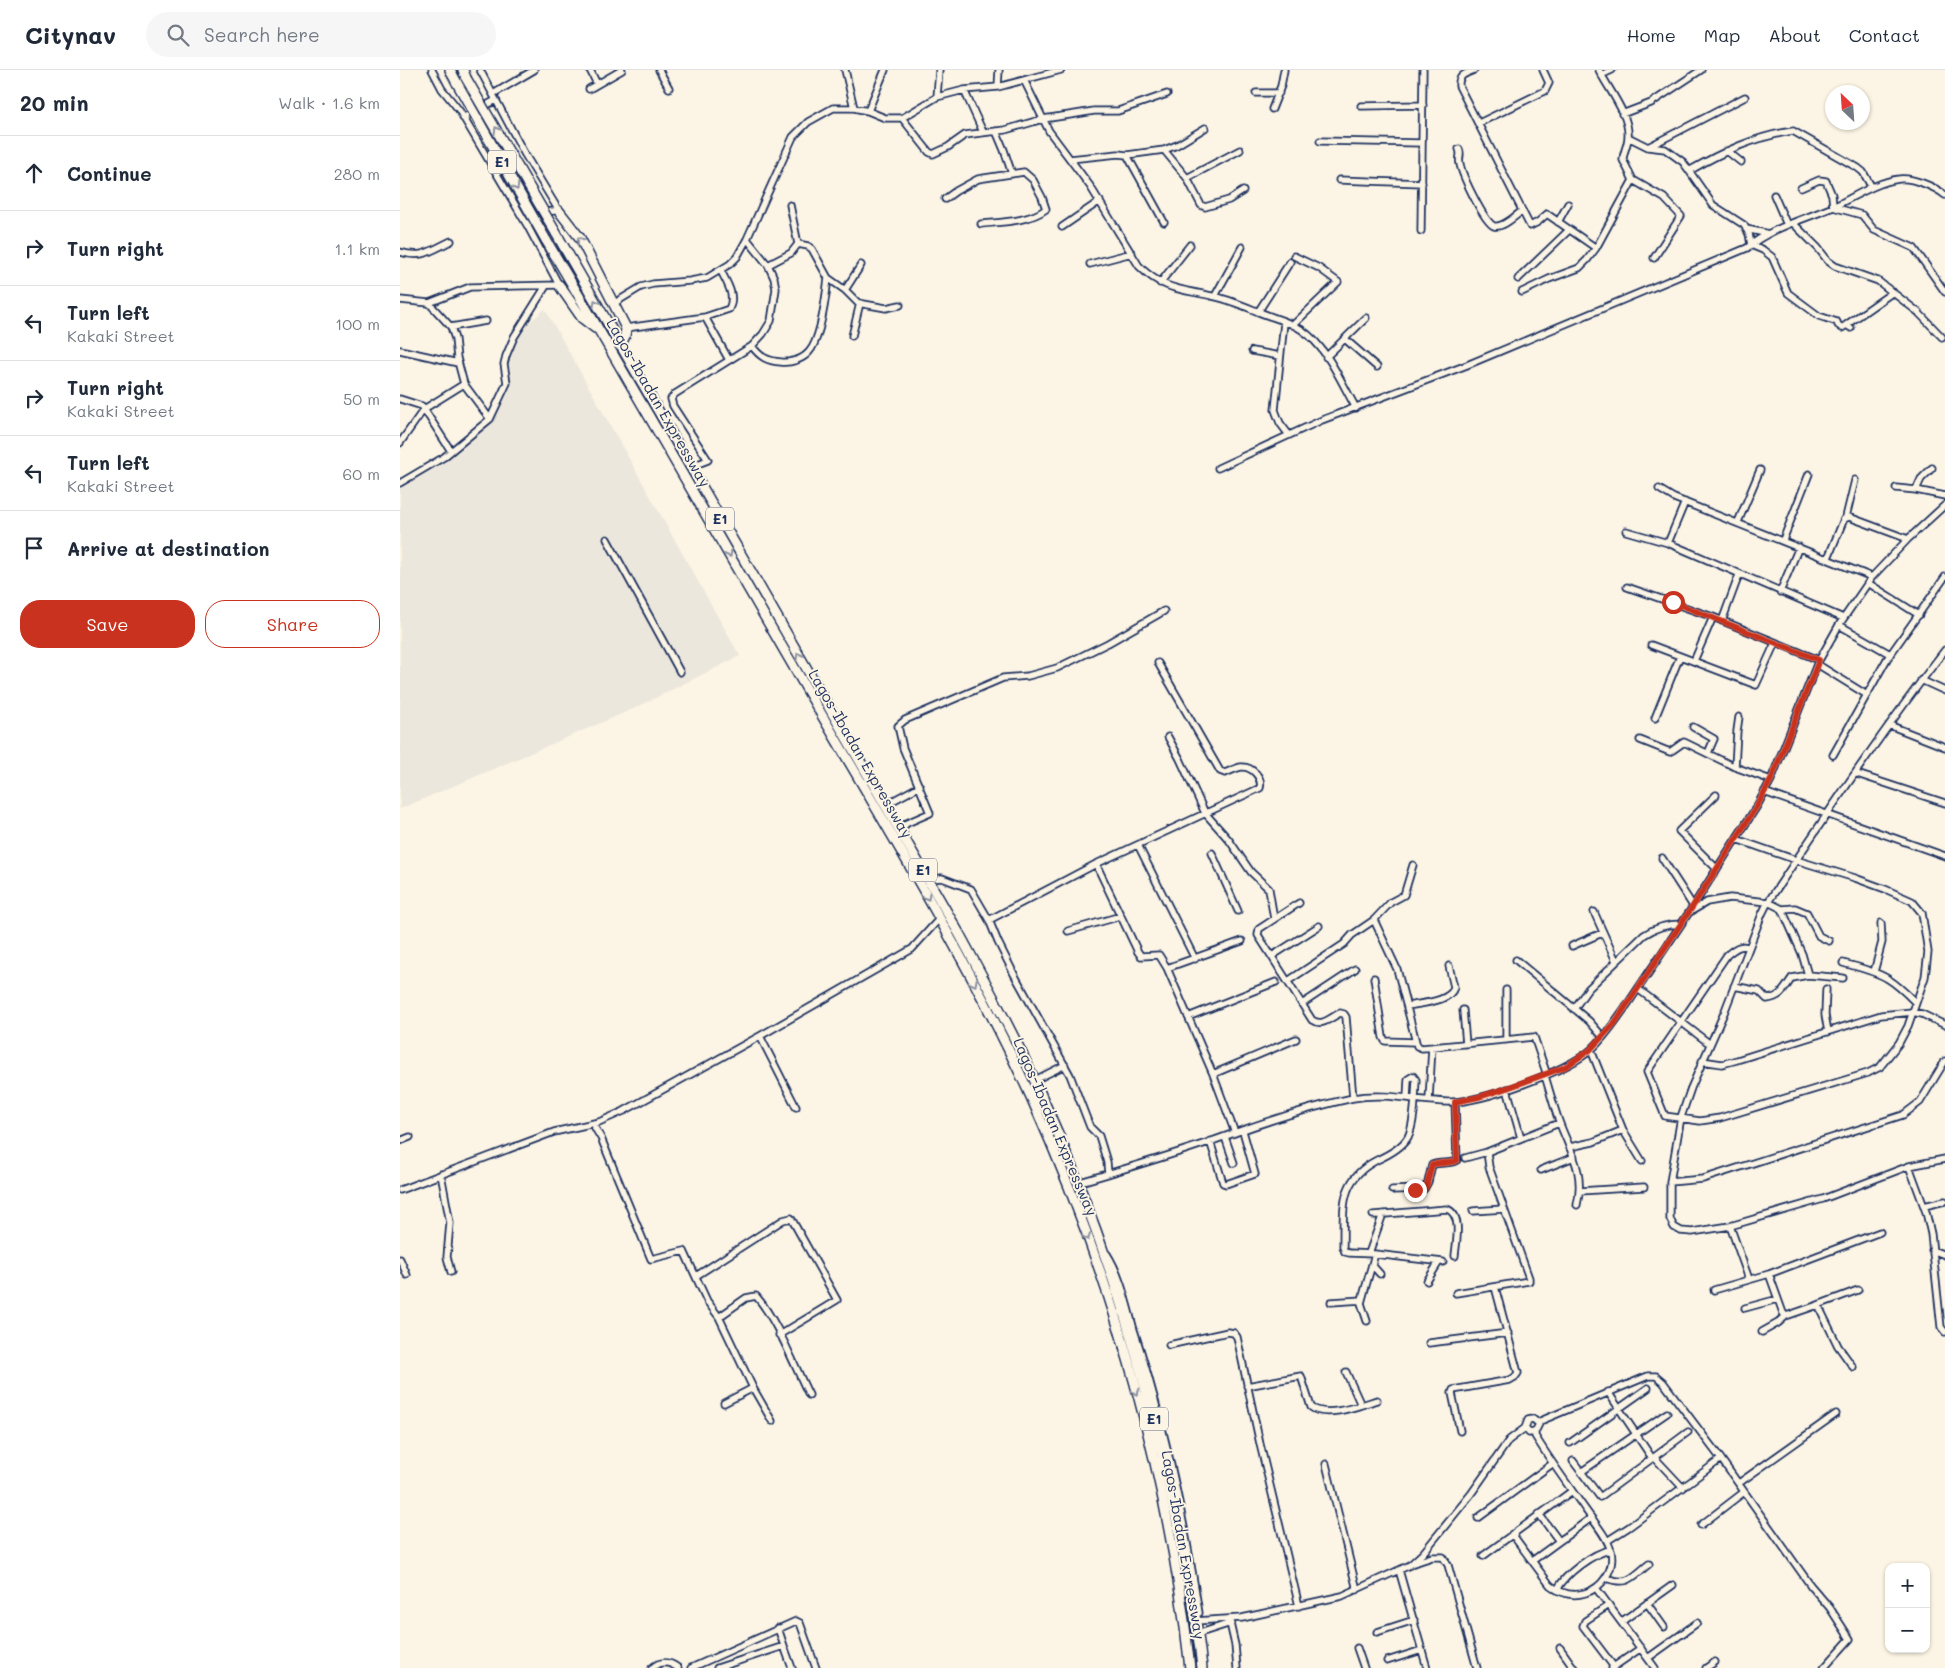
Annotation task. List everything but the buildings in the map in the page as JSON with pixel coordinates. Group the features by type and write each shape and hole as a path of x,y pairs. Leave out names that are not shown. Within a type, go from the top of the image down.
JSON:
{"highway":[{"name":"Lagos-Ibadan Expressway","path":"450,70 546,240 952,940 1029,1093 1070,1191 1098,1266 1125,1350 1167,1520 1182,1602 1190,1668"},
{"name":"Lagos-Ibadan Expressway","path":"465,74 960,935 1035,1080 1078,1183 1107,1263 1140,1367 1172,1497 1198,1621 1202,1668"},
{"path":"559,211 580,238 626,328 625,336 620,346"},
{"path":"559,285 582,318 600,331"}],"street":[{"path":"400,300 429,303 470,287 559,285 527,225 432,70"},
{"path":"480,70 524,153 559,211"},
{"path":"463,118 534,70"},
{"path":"590,70 597,84"},
{"path":"589,89 622,70"},
{"path":"659,70 669,88"},
{"path":"845,70 854,108"},
{"path":"868,111 885,70"},
{"path":"937,96 939,70"},
{"path":"998,87 999,70"},
{"path":"613,304 641,287 707,278 721,271 737,257 793,137 808,122 833,108 854,108 885,118 902,118 937,96 964,90 998,87 1061,70"},
{"path":"1272,109 1279,93 1284,70"},
{"path":"1421,231 1423,70"},
{"path":"1474,70 1461,76 1458,80 1459,86 1530,226 1547,214 1596,248"},
{"path":"1479,123 1545,90 1549,83 1543,70"},
{"path":"1612,70 1600,73 1616,99 1626,124 1628,137 1623,160 1633,180 1664,198 1681,216 1654,258"},
{"path":"1622,114 1651,103 1701,70"},
{"path":"1024,80 1043,120 1100,201 1139,266 1160,283 1215,296 1293,325 1309,336 1326,357 1356,408"},
{"path":"964,90 983,132"},
{"path":"1256,93 1279,93"},
{"path":"902,118 933,154 948,147 962,136 1094,111 1118,111 1167,94"},
{"path":"1648,147 1745,96"},
{"path":"1361,106 1423,105"},
{"path":"1070,159 1164,150 1177,145 1205,128"},
{"path":"996,131 1012,174"},
{"path":"1689,170 1727,150 1777,134 1796,132 1863,172 1871,186 1861,193"},
{"path":"1628,137 1648,147 1665,149 1683,162 1715,207 1746,228 1767,234"},
{"path":"1320,141 1422,144"},
{"path":"1459,149 1461,153 1460,163 1474,197 1489,222 1497,226 1504,224 1522,211"},
{"path":"1164,150 1187,178 1201,204 1205,207 1229,200 1243,191"},
{"path":"1187,178 1240,150"},
{"path":"1727,150 1741,162"},
{"path":"1127,155 1164,222"},
{"path":"945,199 978,179 1024,172 1030,176 1042,197 1046,209 1041,213 1018,220 981,224"},
{"path":"1218,468 1322,420 1467,365 1750,245 1767,234 1833,207 1873,187 1900,178 1915,180 1945,195"},
{"path":"1339,180 1422,183"},
{"path":"1522,292 1549,279 1579,268 1596,248 1633,180"},
{"path":"1801,188 1819,180 1825,180 1832,195 1833,207"},
{"path":"1774,195 1791,224 1818,248 1828,261 1835,266 1878,281 1918,312 1942,337"},
{"path":"1062,227 1100,201"},
{"path":"1558,222 1568,204"},
{"path":"768,265 791,253 798,244 790,205"},
{"path":"1833,207 1862,216 1874,230 1914,248 1945,292"},
{"path":"527,225 546,212 552,210 559,211"},
{"path":"1746,228 1750,245"},
{"path":"1518,279 1569,230"},
{"path":"690,467 708,460 673,406 671,399 675,394 752,346 771,321 776,289 774,278 768,265 747,239"},
{"path":"400,252 413,256 420,255 450,242"},
{"path":"798,244 812,249 828,278 860,304 886,308 900,305"},
{"path":"1160,283 1190,245"},
{"path":"1750,245 1764,250 1772,257 1786,291 1790,295 1824,319 1837,322 1842,328 1848,326 1893,292"},
{"path":"1215,296 1242,246"},
{"path":"1090,264 1132,253"},
{"path":"1293,325 1338,282 1319,268 1294,256"},
{"path":"1258,312 1290,262"},
{"path":"845,290 861,264"},
{"path":"626,328 705,317 729,309 732,304 732,295 721,271"},
{"path":"752,346 761,357 768,361 789,362 810,352 816,339 824,308 828,278"},
{"path":"400,483 451,451 490,418 507,383 504,364 514,337 546,286"},
{"path":"429,303 451,327 464,384 490,418"},
{"path":"852,336 860,304"},
{"path":"705,317 729,360"},
{"path":"1326,357 1366,318"},
{"path":"451,327 486,321"},
{"path":"1284,322 1275,410 1280,423 1289,435"},
{"path":"1345,339 1377,367"},
{"path":"400,350 458,363"},
{"path":"1252,352 1280,356"},
{"path":"400,442 424,409 464,384"},
{"path":"400,399 415,402 424,409 451,451"},
{"path":"1916,490 1921,479 1932,468"},
{"path":"1738,522 1760,470"},
{"path":"1783,540 1809,474"},
{"path":"1828,558 1846,517 1855,480"},
{"path":"1896,488 1945,496"},
{"path":"1659,489 1674,498 1872,577"},
{"path":"1668,543 1686,502"},
{"path":"1078,1183 1316,1107 1353,1098 1380,1095 1455,1102 1479,1097 1565,1067 1590,1050 1603,1037 1638,989 1717,869 1764,792 1771,780 1818,662 1843,618 1872,577 1908,539 1945,505"},
{"path":"1846,517 1851,517 1908,539"},
{"path":"1626,531 1668,543 1843,618"},
{"path":"607,539 680,672"},
{"path":"1780,592 1799,547"},
{"path":"1722,621 1739,575"},
{"path":"1833,755 1890,654 1919,616 1945,577"},
{"path":"1868,582 1919,616"},
{"path":"1627,586 1713,617 1818,662 1867,695"},
{"path":"900,830 907,822 930,813 900,737 898,726 905,720 1004,678 1028,676 1057,668 1108,643 1164,611"},
{"path":"1694,661 1713,617"},
{"path":"1839,625 1890,654"},
{"path":"1651,644 1756,685 1775,643"},
{"path":"1945,650 1889,725 1768,902 1680,1117 1670,1182 1670,1220 1674,1228 1681,1231 1692,1232 1730,1226 1824,1199 1909,1166 1945,1159"},
{"path":"1655,718 1680,656"},
{"path":"989,920 1096,864 1260,788 1261,782 1254,772 1248,768 1240,767 1225,773 1220,771 1158,663"},
{"path":"1921,680 1945,691"},
{"path":"1735,767 1739,717"},
{"path":"1889,725 1945,747"},
{"path":"1693,726 1713,738 1714,740 1708,753"},
{"path":"1168,737 1205,813 1229,840 1251,872 1269,889 1274,919"},
{"path":"1640,740 1670,752 1684,742 1735,767 1771,780"},
{"path":"1856,774 1945,804"},
{"path":"885,805 920,786"},
{"path":"1764,792 1945,856"},
{"path":"1716,795 1679,831 1717,869"},
{"path":"1736,839 1856,878 1912,901 1918,907 1925,923 1928,952 1926,977 1915,1002 1908,1026 1895,1050 1880,1067 1868,1074 1720,1118 1700,1121 1666,1116 1647,1072 1727,955 1744,946 1749,948"},
{"path":"1138,845 1195,958"},
{"path":"1212,853 1238,911"},
{"path":"1662,858 1693,906"},
{"path":"1096,864 1141,956 1159,955 1167,968 1213,1074 1235,1133"},
{"path":"1288,981 1344,944 1352,935 1374,920 1391,902 1404,895 1413,866"},
{"path":"928,879 942,878 971,889 989,920 1006,958 1065,1065 1090,1127 1099,1136 1107,1162 1108,1174"},
{"path":"1699,897 1707,902"},
{"path":"1688,914 1707,902 1730,898 1768,902 1782,909 1795,908 1807,912 1819,936 1828,941"},
{"path":"1299,903 1257,932 1312,1020 1317,1023 1323,1023 1340,1013 1346,1017 1353,1098"},
{"path":"1782,909 1802,954 1808,975"},
{"path":"1594,912 1616,961"},
{"path":"1068,931 1122,916"},
{"path":"400,1190 554,1132 599,1122 624,1111 912,949 940,919"},
{"path":"1374,920 1397,969 1417,1046 1422,1048 1534,1037 1559,1123 1578,1166 1580,1191 1578,1204"},
{"path":"1874,972 1882,942 1881,923"},
{"path":"1574,1009 1588,989 1616,961 1653,929 1664,925 1681,924"},
{"path":"1272,956 1320,926"},
{"path":"1572,946 1602,933"},
{"path":"1167,968 1242,941"},
{"path":"1516,960 1589,1021 1603,1037"},
{"path":"1843,963 1888,978 1915,1002"},
{"path":"1408,1006 1443,998 1450,994 1454,986 1449,966"},
{"path":"1302,1004 1355,969"},
{"path":"1734,986 1758,991 1767,1000 1779,996 1792,978 1808,975 1843,978"},
{"path":"1374,978 1385,1041 1415,1042"},
{"path":"1188,1017 1276,982"},
{"path":"1826,988 1825,1015 1828,1032"},
{"path":"1638,989 1681,1024 1710,1044"},
{"path":"1506,990 1506,1040"},
{"path":"1463,1010 1466,1044"},
{"path":"1702,1062 1722,1064 1881,1015 1912,1012 1922,1014 1945,1025"},
{"path":"760,1036 796,1106"},
{"path":"1213,1074 1296,1039"},
{"path":"1429,1100 1432,1047"},
{"path":"1590,1050 1623,1130 1642,1161"},
{"path":"1670,1182 1703,1179 1903,1115 1920,1102 1945,1061"},
{"path":"1035,1080 1065,1065"},
{"path":"1407,1098 1408,1079 1414,1076 1416,1080 1408,1137 1396,1149 1360,1172 1346,1192 1343,1246 1345,1252 1349,1253 1372,1253 1441,1262 1427,1281"},
{"path":"1507,1088 1521,1138"},
{"path":"1392,1190 1424,1189 1428,1182 1432,1165 1457,1161 1455,1102"},
{"path":"1465,1158 1487,1152 1559,1123"},
{"path":"595,1128 601,1138 651,1259 684,1251 708,1301 719,1317 753,1388 772,1422"},
{"path":"1570,1147 1593,1142 1623,1130"},
{"path":"1210,1142 1226,1184 1255,1174 1243,1131"},
{"path":"1225,1137 1234,1163"},
{"path":"400,1141 410,1138"},
{"path":"1456,1293 1526,1283 1529,1278 1489,1167 1487,1152"},
{"path":"1541,1170 1574,1157"},
{"path":"1909,1166 1924,1206 1931,1234 1941,1326 1945,1332"},
{"path":"441,1174 450,1223 447,1257 450,1272"},
{"path":"1580,1191 1644,1187"},
{"path":"1924,1206 1945,1202"},
{"path":"1373,1215 1447,1209 1453,1211 1456,1216 1455,1256"},
{"path":"1473,1211 1504,1209"},
{"path":"1367,1321 1362,1308 1362,1300 1383,1214"},
{"path":"696,1276 784,1220 791,1218 837,1300 779,1335"},
{"path":"1730,1226 1749,1279"},
{"path":"1714,1290 1769,1274 1880,1232"},
{"path":"1932,1250 1945,1255"},
{"path":"400,1259 407,1275"},
{"path":"1372,1265 1380,1274"},
{"path":"1769,1274 1783,1314 1786,1316"},
{"path":"1460,1432 1453,1390 1510,1380 1518,1372 1495,1287"},
{"path":"1762,1332 1786,1316 1858,1290"},
{"path":"719,1317 746,1298 756,1296 762,1302 809,1394"},
{"path":"1745,1308 1778,1299"},
{"path":"1331,1302 1362,1300"},
{"path":"1818,1305 1838,1346 1853,1367"},
{"path":"1170,1345 1228,1332 1234,1333 1299,1606"},
{"path":"1429,1343 1508,1333"},
{"path":"1346,1372 1361,1405"},
{"path":"1247,1386 1301,1376 1309,1404 1314,1410 1342,1410 1378,1400"},
{"path":"1538,1422 1648,1376 1656,1376 1663,1382 1721,1459 1811,1586 1830,1608 1850,1639 1824,1668"},
{"path":"724,1403 753,1388"},
{"path":"1570,1443 1648,1388"},
{"path":"1608,1392 1653,1458 1683,1488"},
{"path":"1581,1472 1667,1413"},
{"path":"1738,1483 1836,1414"},
{"path":"1410,1565 1423,1553 1471,1494 1509,1440 1525,1428 1528,1420 1533,1419 1538,1422"},
{"path":"1512,1534 1550,1585 1557,1590 1568,1594 1583,1594 1596,1588 1606,1578 1611,1565 1607,1541 1552,1464 1535,1436 1535,1432 1539,1427 1538,1422"},
{"path":"1525,1428 1529,1432 1535,1432"},
{"path":"1573,1461 1600,1497 1688,1432"},
{"path":"1607,1541 1721,1459"},
{"path":"1326,1464 1357,1590"},
{"path":"1478,1518 1552,1464"},
{"path":"1483,1556 1572,1491"},
{"path":"1702,1525 1744,1492"},
{"path":"1539,1514 1559,1541"},
{"path":"1532,1561 1591,1518"},
{"path":"1557,1590 1566,1576 1598,1554 1610,1550"},
{"path":"1199,1633 1229,1621 1342,1596 1410,1565 1432,1557 1443,1557 1448,1565 1477,1668"},
{"path":"1606,1578 1625,1582 1649,1564"},
{"path":"1399,1570 1427,1668"},
{"path":"1622,1622 1673,1585"},
{"path":"1596,1588 1655,1668"},
{"path":"1648,1603 1664,1627"},
{"path":"1609,1605 1585,1621 1584,1626 1613,1667 1641,1648"},
{"path":"1377,1632 1414,1620"},
{"path":"691,1668 796,1621 800,1624 816,1668"},
{"path":"1198,1621 1229,1621"},
{"path":"1229,1621 1235,1646 1237,1668"},
{"path":"1648,1658 1697,1624"},
{"path":"778,1628 792,1668"},
{"path":"718,1668 784,1646"},
{"path":"1357,1648 1364,1668"},
{"path":"1560,1648 1574,1668"},
{"path":"1387,1661 1422,1650"},
{"path":"652,1668 667,1662 678,1668"},
{"path":"1706,1668 1714,1662"}],"shaded area":[{"path":"545,309 740,656 633,709 400,809 400,486 454,452 494,419 511,387 508,357 523,328"}],"route":[{"path":"1415,1190 1426,1188 1432,1165 1443,1162 1455,1162 1458,1158 1455,1102 1479,1097 1544,1076 1565,1067 1580,1058 1603,1037 1627,1005 1748,822 1771,780 1819,660 1673,602"}]}
